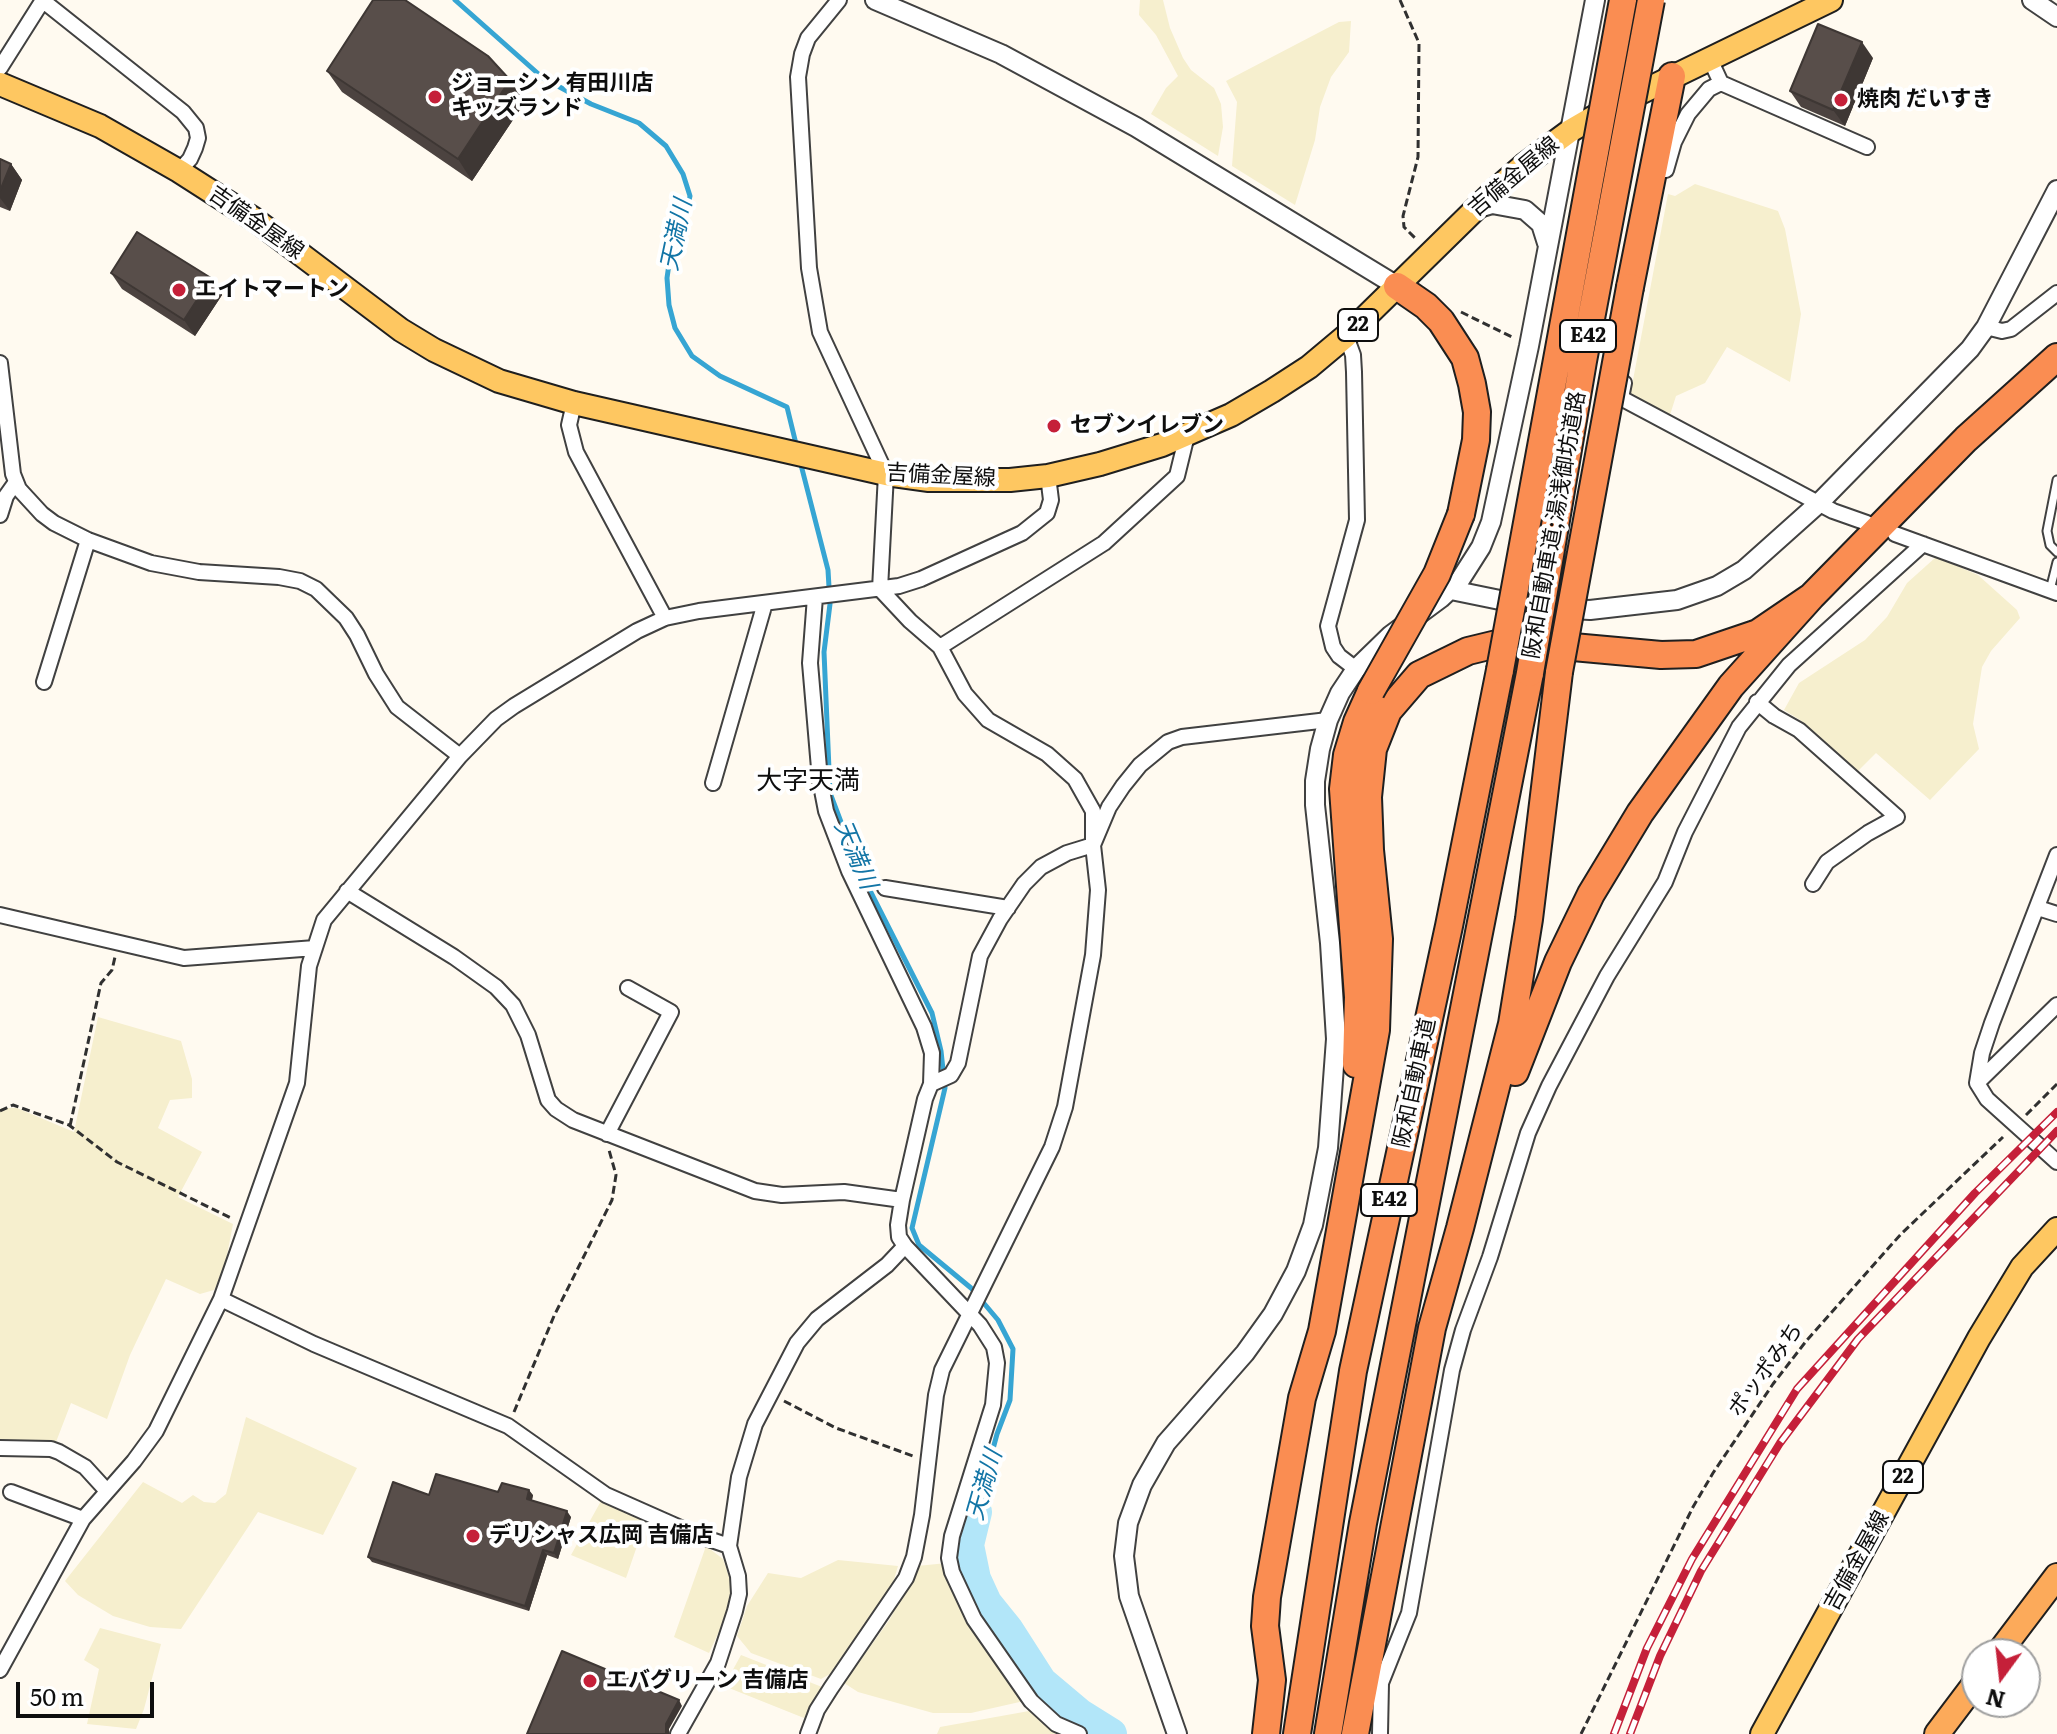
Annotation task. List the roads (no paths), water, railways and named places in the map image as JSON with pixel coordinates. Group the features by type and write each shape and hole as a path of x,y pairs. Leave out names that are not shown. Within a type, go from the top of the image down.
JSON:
{"highway":[{"name":"阪和自動車道;湯浅御坊道路","path":"1500,670 1623,0"},
{"name":"阪和自動車道;湯浅御坊道路","path":"1530,673 1586,347 1651,0"},
{"path":"1355,1734 1432,1328 1515,1009 1559,672 1672,76"},
{"path":"1347,1196 1355,1095 1358,997 1343,789 1347,755 1371,691 1437,574 1461,514 1476,440 1477,412 1465,358 1441,321 1426,306 1397,286"},
{"path":"1460,1228 1530,1032 1591,894 1640,813 1731,686 1811,597 1966,439 2057,357"},
{"path":"1266,1734 1272,1680 1265,1626 1267,1597 1302,1398 1322,1331 1376,1030 1379,939 1370,850 1369,765 1388,711 1419,675 1468,651 1501,643 1540,643 1661,655 1706,651 1758,633 1811,597"},
{"name":"阪和自動車道","path":"1297,1734 1353,1371 1452,911 1500,670"},
{"name":"阪和自動車道","path":"1328,1734 1363,1523 1530,673"},
{"path":"2010,1638 2057,1576"},
{"path":"1937,1734 1961,1702"}],"main road":[{"name":"吉備金屋線","path":"0,84 89,121 179,171 245,212 367,306 434,350 499,381 574,403 819,461 929,480 972,481 1048,476 1100,464 1187,435 1231,415 1309,367 1346,336 1524,165 1570,131 1709,57 1831,0"},
{"name":"吉備金屋線","path":"1762,1734 1979,1338 2022,1267 2057,1229"}],"street":[{"path":"0,68 42,0 190,120 198,138 190,159 179,171"},
{"path":"808,1734 817,1710 906,1578 918,1539 938,1384 953,1346 1052,1147 1065,1107 1093,955 1098,890 1093,811 1075,779 1047,754 980,713 965,694 940,647 880,589 886,474 820,332 809,268 798,77 808,38 839,0"},
{"path":"875,0 1001,54 1123,120 1397,286"},
{"path":"1177,1734 1132,1609 1125,1569 1126,1534 1136,1498 1156,1458 1186,1417 1245,1353 1267,1324 1286,1292 1313,1225 1328,1148 1336,1060 1331,955 1315,805 1317,765 1328,720 1340,693 1356,669 1391,635 1451,590 1475,559 1491,522 1529,346 1595,0"},
{"path":"2032,0 2057,17"},
{"path":"1709,57 1721,83 1867,147"},
{"path":"1721,83 1697,100 1670,154 1621,398 1819,503 1867,523"},
{"path":"1451,590 1500,602 1560,610 1632,607 1677,600 1717,586 1744,570 1819,503 1951,371 1986,327 2057,190"},
{"path":"1476,209 1492,204 1525,210 1541,224 1548,249"},
{"path":"1986,327 2002,331 2011,329 2057,293"},
{"path":"1346,336 1353,355 1357,520 1328,626 1333,647 1356,669"},
{"path":"0,363 9,450 16,482 42,514 88,540 175,569 279,577 300,581 316,589 335,606 357,635 397,707 460,756"},
{"path":"574,403 569,425 576,452 665,618"},
{"path":"940,647 1104,543 1177,476 1187,435"},
{"path":"0,1670 83,1519 156,1431 221,1299 297,1083 309,966 324,920 460,756 496,719 514,706 637,631 665,618 880,589 921,579 1022,533 1047,513 1051,500 1048,476"},
{"path":"0,482 16,482"},
{"path":"0,515 6,496 16,482"},
{"path":"1895,534 2053,592"},
{"path":"44,682 88,540"},
{"path":"1380,1734 1381,1683 1409,1613 1452,1370 1528,1133 1559,1064 1607,976 1665,882 1719,761 1739,727 1789,665 1923,544"},
{"path":"817,597 810,663 820,780 826,811 855,885 924,1027 932,1053 931,1084 902,1200 899,1237 971,1311 994,1347 997,1382 993,1405 952,1536 949,1558 952,1572 974,1619 1031,1701 1056,1724 1079,1734"},
{"path":"713,783 765,603"},
{"path":"1757,702 1799,730 1897,817 1827,862 1813,884"},
{"path":"1093,845 1109,807 1123,786 1140,765 1168,742 1182,737 1328,720"},
{"path":"931,1084 951,1075 958,1063 980,956 1024,884 1041,867 1067,853 1093,845"},
{"path":"2057,855 1989,1033 1977,1083 1987,1099 2057,1162"},
{"path":"885,888 1008,908"},
{"path":"347,891 454,957 496,987 513,1005 528,1035 548,1100 573,1120 755,1191 782,1195 844,1192 902,1200"},
{"path":"2038,908 2057,914"},
{"path":"0,915 184,958 315,948"},
{"path":"604,1133 671,1012 628,988"},
{"path":"1977,1083 2057,1005"},
{"path":"678,1734 718,1663 735,1611 739,1594 738,1576 729,1546 741,1465 755,1424 797,1343 817,1319 887,1265 905,1246"},
{"path":"221,1299 314,1344 508,1426 606,1495 729,1546"},
{"path":"0,1448 51,1449 85,1467 106,1490"},
{"path":"11,1492 83,1519"}],"lane":[{"path":"2057,480 2047,531 2050,545 2057,552"},
{"path":"2053,592 2057,562"}],"waterway":[{"name":"天満川","path":"455,0 543,78 591,104 639,123 666,146 683,174 690,196 684,224 671,250 667,278 675,328 692,356 720,376 787,407 797,448"},
{"name":"天満川","path":"800,461 828,570 830,604 824,652 830,793 858,867 932,1013 941,1051 945,1088 912,1228 919,1245 971,1288 998,1320 1013,1349 1010,1400 997,1434 976,1512"},
{"name":"天満川","path":"976,1512 968,1545 975,1579 986,1603 1041,1682 1079,1714 1111,1734"}],"railway":[{"path":"1614,1734 1647,1648 1692,1559 1797,1389 1975,1193 2057,1112"},
{"path":"1630,1734 1660,1656 1701,1571 1780,1443 1858,1339 2057,1131"}],"place":[{"name":"ジョーシン 有田川店 キッズランド","path":"435,97"},
{"name":"焼肉 だいすき","path":"1841,100"},
{"name":"エイトマートン","path":"179,290"},
{"name":"セブンイレブン","path":"1054,426"},
{"name":"デリシャス広岡 吉備店","path":"473,1536"},
{"name":"エバグリーン 吉備店","path":"590,1681"}],"district":[{"name":"大字天満","path":"808,781"}]}
